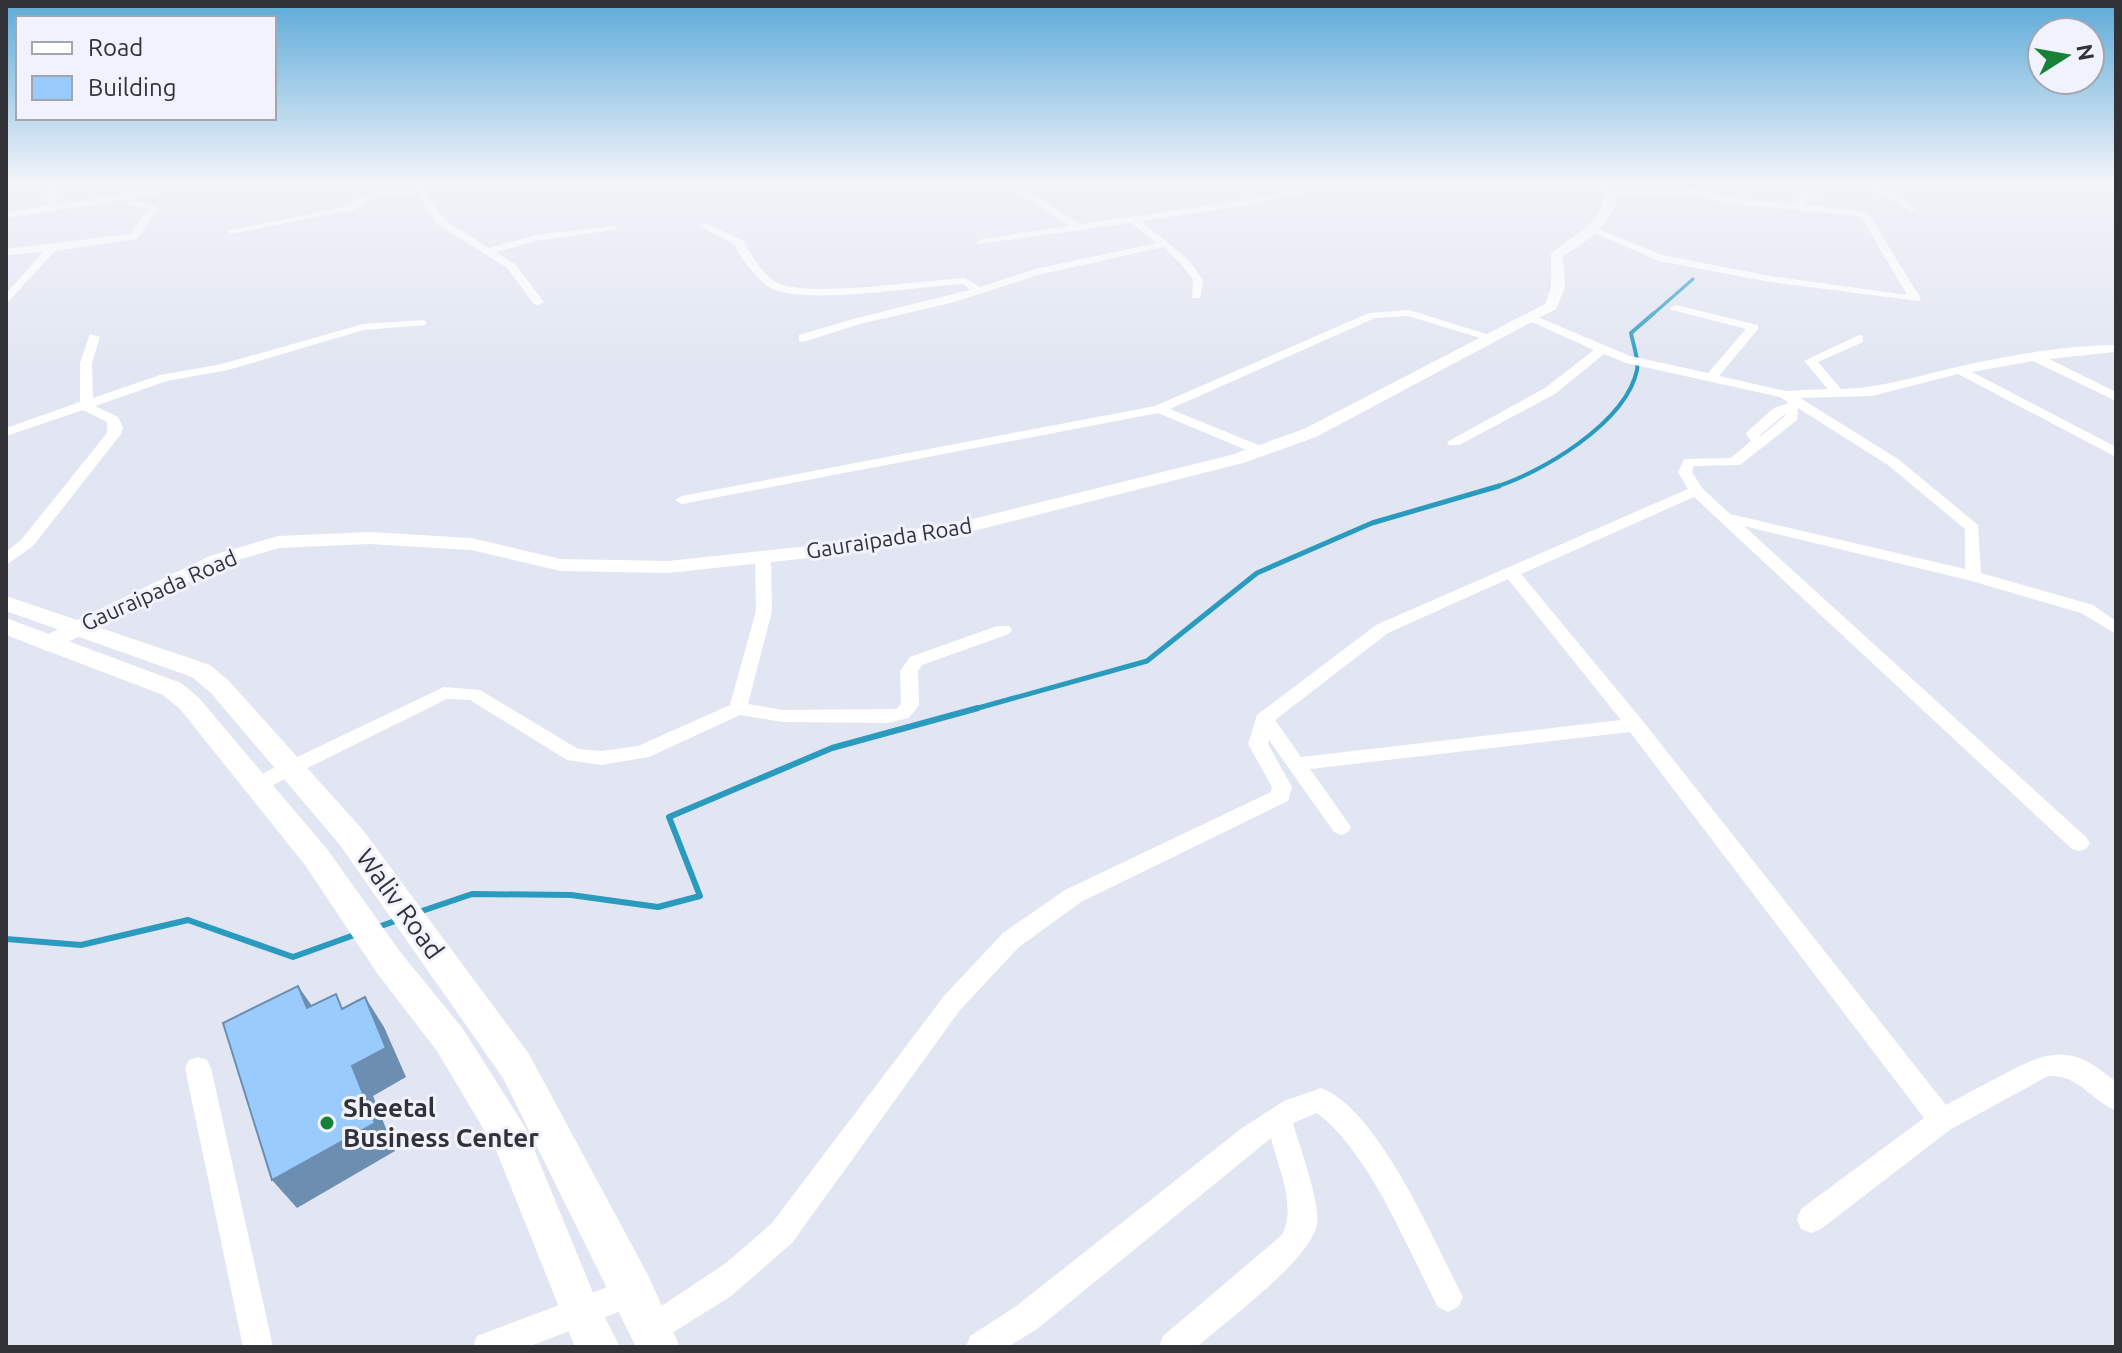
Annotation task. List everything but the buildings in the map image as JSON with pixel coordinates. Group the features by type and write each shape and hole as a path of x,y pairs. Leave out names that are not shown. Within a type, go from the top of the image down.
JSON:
{"main road":[{"name":"Waliv Road","path":"6,603 201,671 220,687 292,766 351,837 516,1066 656,1338"},
{"name":"Waliv Road","path":"6,626 46,644 135,673 172,689 189,703 258,784 316,857 367,931 450,1040 511,1140 589,1331"}],"street":[{"path":"6,252 95,242"},
{"path":"471,242 511,266 538,302"},
{"path":"486,252 521,242"},
{"path":"738,242 743,253 753,259 758,272 779,288 848,292 965,281 979,291"},
{"path":"1163,242 1185,262 1198,280 1196,296"},
{"name":"Gauraipada Road","path":"46,644 74,627 217,560 278,542 369,538 471,544 561,565 668,567 837,549 977,524 1261,451 1310,433 1551,306 1558,288 1557,254 1574,242"},
{"path":"1621,242 1659,258 1785,281 1915,299 1880,242"},
{"path":"803,338 979,291 1035,272 1165,244"},
{"path":"6,301 52,248"},
{"path":"1676,308 1754,327 1711,378"},
{"path":"682,500 1159,409 1373,315 1409,313 1490,337"},
{"path":"1529,317 1626,359 1711,378 1791,401 1893,462 1973,528 1973,576"},
{"path":"6,432 87,407 164,378 224,367 363,327 422,323"},
{"path":"87,407 86,363 94,337"},
{"path":"1839,394 1810,361 1859,339"},
{"path":"2079,843 1696,491 1685,472 1689,462 1735,462 1758,442 1753,434 1791,401 1872,392 1960,370 2114,348"},
{"path":"1454,442 1550,391 1601,350"},
{"path":"2035,357 2116,397"},
{"path":"1960,370 2116,453"},
{"path":"6,560 27,543 114,434 116,427 113,420 87,407"},
{"path":"1159,409 1261,451"},
{"path":"656,1338 782,1233 952,1003 1011,940 1073,896 1281,796 1282,787 1258,744 1264,719 1382,629 1696,491"},
{"path":"1725,517 1973,576 2087,609 2116,629"},
{"path":"738,709 764,611 763,557"},
{"path":"1511,572 1635,725 1942,1120"},
{"path":"258,784 444,693 474,694 574,755 601,758 642,752 738,709 783,716 887,717 902,714 910,705 909,671 916,661 1003,630"},
{"path":"1264,719 1341,827"},
{"path":"1296,764 1548,738 1635,725"},
{"path":"1811,1219 1942,1120 2045,1065 2057,1063 2074,1067 2093,1078 2116,1098"},
{"path":"198,1068 258,1347"},
{"path":"981,1347 1026,1318 1278,1117 1309,1102 1321,1100 1342,1115 1385,1180 1448,1297"},
{"path":"1174,1347 1292,1245 1303,1224 1303,1209 1278,1117"},
{"path":"488,1347 589,1331 634,1292"}],"waterway":[{"path":"1652,315 1693,279"},
{"path":"1492,488 1533,471 1578,444 1616,409 1630,390 1637,370 1631,333 1654,313"},
{"path":"971,710 1147,661 1257,573 1372,523 1499,486"},
{"path":"419,912 472,894 571,895 658,907 700,896 669,817 832,748 978,708"},
{"path":"6,939 81,945 188,920 293,957 357,934"},
{"path":"378,927 398,920"}],"place":[{"name":"Sheetal Business Center","path":"327,1123"}]}
